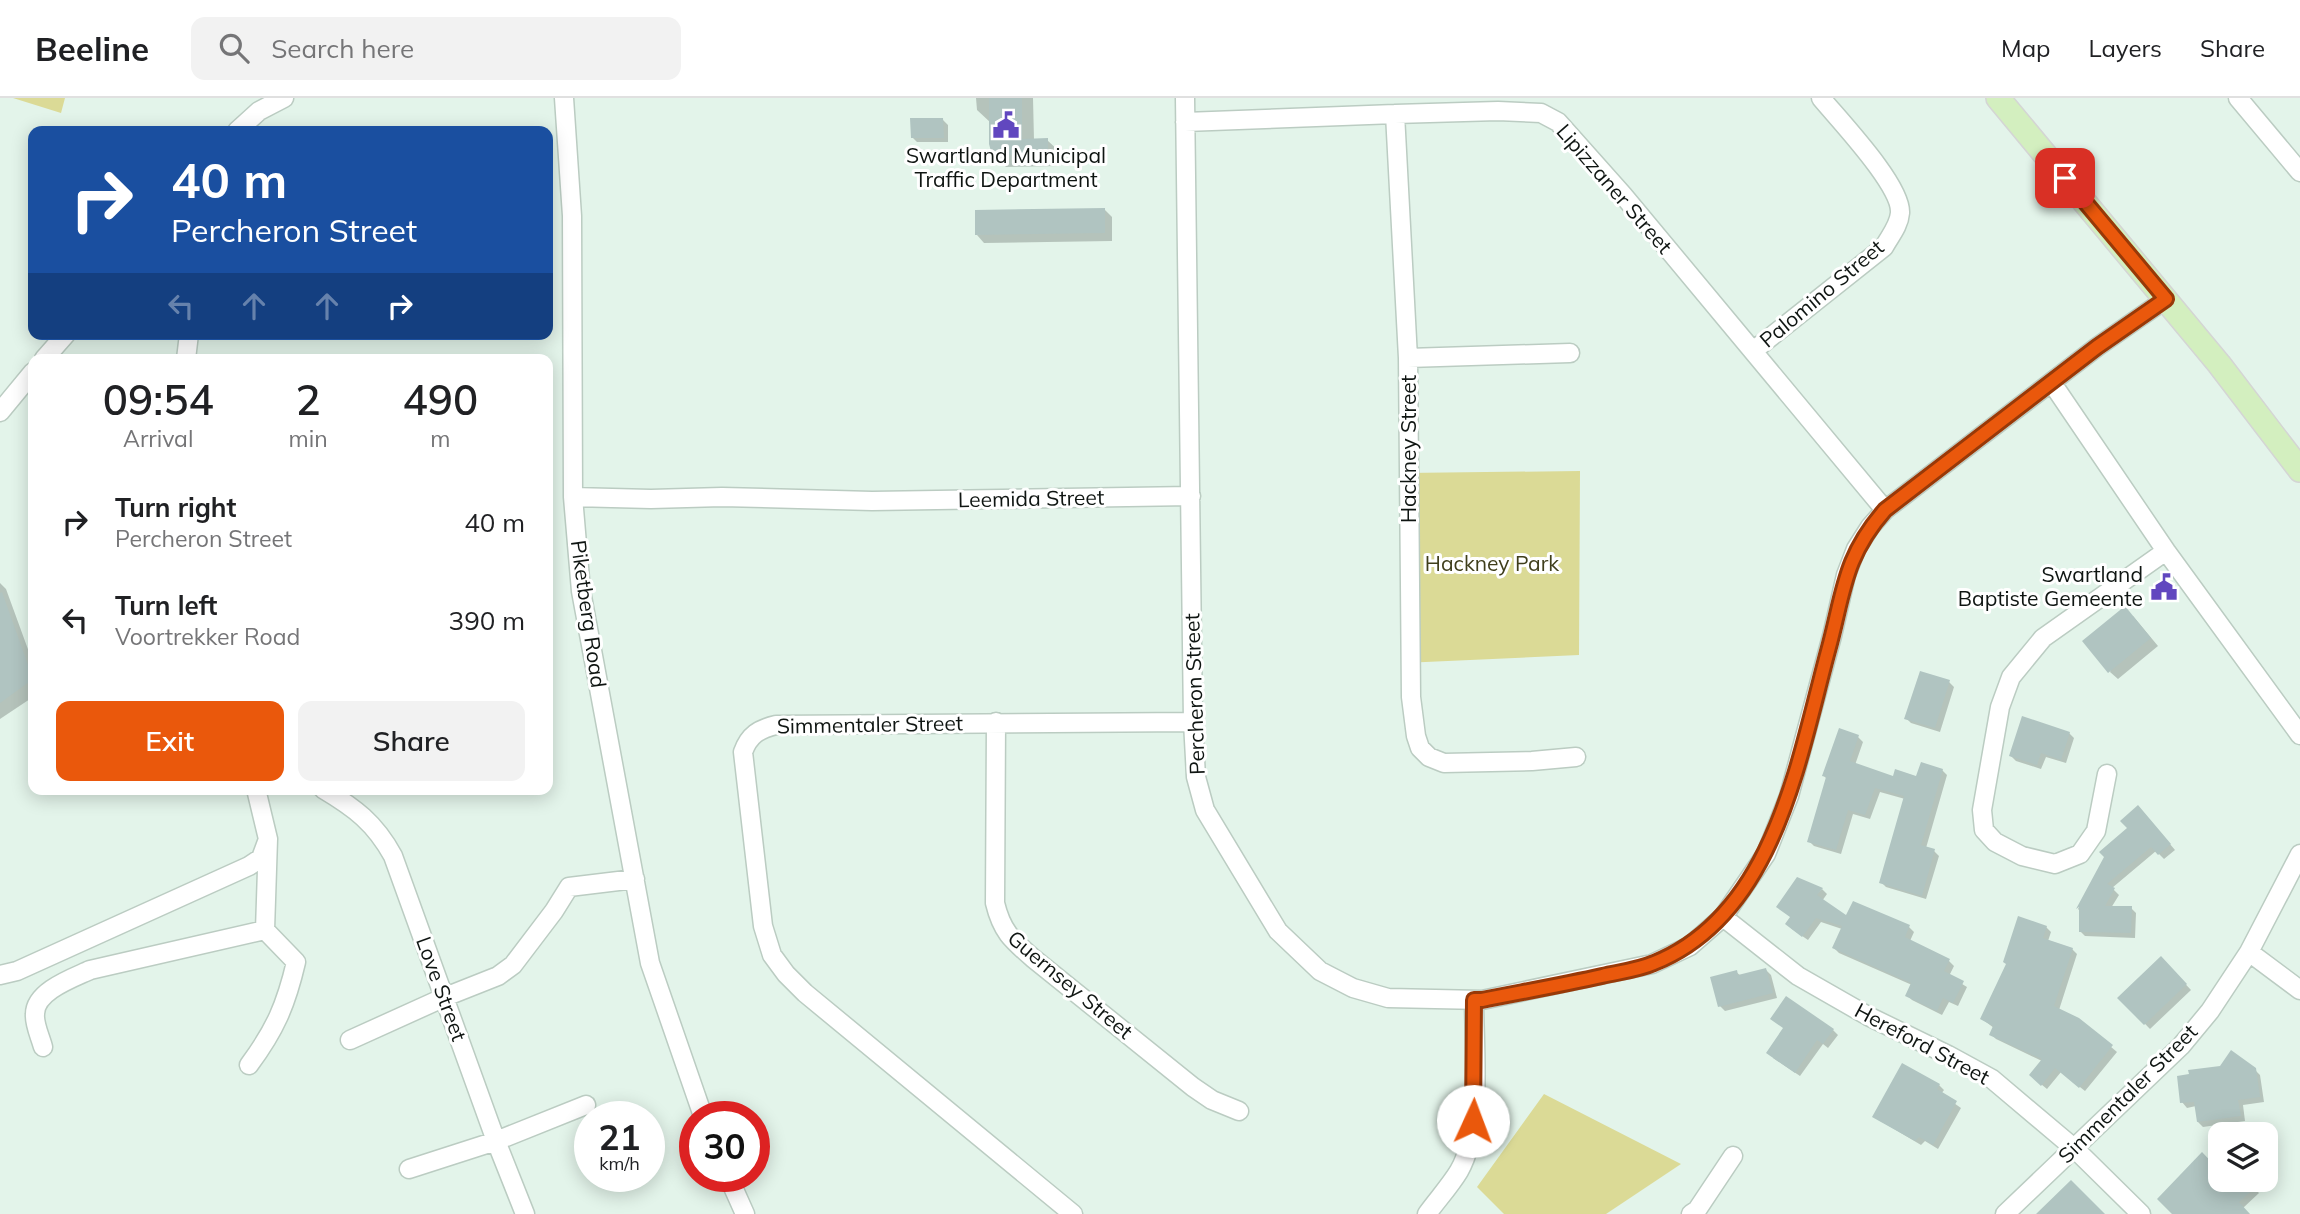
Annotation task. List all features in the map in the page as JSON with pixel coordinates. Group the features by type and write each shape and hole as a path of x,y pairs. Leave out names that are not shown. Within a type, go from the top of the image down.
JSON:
{"main road":[{"path":"1998,98 2219,364 2300,470"}],"street":[{"path":"242,126 259,111 284,98"},
{"name":"Piketberg Road","path":"564,98 572,216 573,497 584,604 650,963 698,1101"},
{"name":"Percheron Street","path":"1185,98 1193,722 1196,777 1205,810 1278,931 1320,971 1353,988 1388,998 1482,1000 1568,984 1652,964 1690,946 1723,916 1766,854 1784,808 1832,636 1846,575 1856,549 1870,527 1885,510 2097,347 2166,299"},
{"name":"Palomino Street","path":"1753,351 1884,247 1898,223 1901,210 1892,186 1821,98"},
{"path":"2238,98 2300,172"},
{"name":"Lipizzaner Street","path":"1185,122 1498,111 1541,113 1558,122 1623,195 1885,510"},
{"name":"Hackney Street","path":"1395,114 1408,358 1411,697 1416,736 1420,748 1429,757 1444,763 1576,757"},
{"path":"48,354 61,340"},
{"path":"1408,358 1570,353"},
{"path":"0,412 28,378"},
{"path":"2052,383 2166,551 2300,735"},
{"name":"Leemida Street","path":"573,497 872,501 1191,496"},
{"path":"2107,774 2096,831 2080,854 2055,864 2022,856 1995,842 1984,830 1982,810 2000,708 2011,677 2043,638 2166,551"},
{"name":"Guernsey Street","path":"996,722 995,903 1000,923 1009,938 1194,1087 1212,1100 1239,1111"},
{"name":"Simmentaler Street","path":"1073,1214 805,993 772,955 764,926 743,752 747,741 755,733 776,725 1193,722"},
{"path":"249,1065 265,1043 287,1000 296,962 265,930 268,839 257,795"},
{"name":"Love Street","path":"333,795 357,810 381,834 393,856 525,1214"},
{"path":"0,975 17,971 249,866 261,858 268,839"},
{"name":"Simmentaler Street","path":"2005,1214 2180,1046 2210,1011 2249,952 2300,854"},
{"path":"350,1040 444,997 498,976 513,965 569,887 635,879"},
{"name":"Hereford Street","path":"1723,916 1798,976 1868,1016 1992,1079 2075,1149 2141,1214"},
{"path":"43,1046 34,1015 36,1004 43,996 67,981 90,970 265,930"},
{"path":"2249,952 2300,990"},
{"path":"1426,1214 1460,1169 1472,1137 1474,1000"},
{"path":"409,1169 496,1141 574,1110"},
{"path":"1691,1214 1697,1210 1733,1156"},
{"path":"735,1192 745,1214"}],"green space":[{"path":"13,98 65,98 61,113"},
{"name":"Hackney Park","path":"1580,471 1579,655 1403,663 1405,473"},
{"path":"1544,1094 1681,1164 1606,1214 1504,1214 1477,1187"}],"building":[{"name":"Swartland Municipal Traffic Department","path":"989,98 1022,98 1022,139 1048,138 1048,154 992,155 989,144"},
{"path":"910,118 943,118 944,138 911,138"},
{"path":"1105,208 1105,233 975,235 975,210"},
{"path":"2,592 28,665 28,683 0,703"},
{"path":"2125,606 2151,638 2108,673 2082,641"},
{"path":"1920,671 1950,680 1935,728 1904,719"},
{"path":"2022,716 2070,732 2061,760 2041,753 2037,765 2009,756"},
{"path":"1839,728 1859,735 1850,761 1893,776 1895,769 1916,776 1921,762 1943,769 1921,845 1935,849 1922,896 1879,883 1904,796 1875,788 1865,815 1848,810 1836,850 1807,842 1826,777 1822,776"},
{"path":"2138,805 2171,844 2158,855 2151,847 2107,884 2115,888 2105,906 2132,906 2131,933 2079,932 2079,907 2076,909 2104,857 2099,852 2127,828 2120,821"},
{"path":"1797,877 1823,888 1817,895 1846,915 1853,901 1910,925 1905,937 1950,959 1944,971 1964,981 1953,1003 1943,998 1937,1011 1905,996 1911,983 1832,948 1842,926 1816,918 1802,937 1785,924 1790,917 1776,907"},
{"path":"2018,916 2047,926 2043,938 2073,948 2054,1006 2079,1018 2113,1045 2079,1088 2055,1068 2041,1086 2029,1075 2042,1059 1989,1035 1993,1026 1980,1019 2006,964 2003,962"},
{"path":"2161,956 2187,984 2144,1025 2117,998"},
{"path":"1766,968 1773,993 1718,1007 1710,977 1737,970 1738,975"},
{"path":"1786,996 1834,1029 1823,1044 1817,1040 1795,1073 1766,1053 1783,1028 1770,1019"},
{"path":"2231,1050 2256,1068 2260,1097 2238,1100 2241,1116 2197,1122 2194,1102 2180,1103 2177,1076 2189,1074 2188,1070 2220,1066"},
{"path":"1902,1063 1940,1084 1937,1089 1957,1101 1933,1145 1919,1137 1915,1141 1872,1117"},
{"path":"2202,1152 2208,1158 2208,1192 2250,1192 2239,1202 2250,1214 2172,1214 2157,1199"},
{"path":"2071,1180 2105,1214 2036,1214"}],"place":[{"name":"Swartland Municipal Traffic Department","path":"1006,125"},
{"name":"Swartland Baptiste Gemeente","path":"2164,587"}],"route":[{"path":"1473,1121 1474,1000 1568,984 1652,964 1690,946 1723,916 1766,854 1789,796 1846,575 1856,549 1870,527 1885,510 2097,347 2166,299 2065,178"}]}
